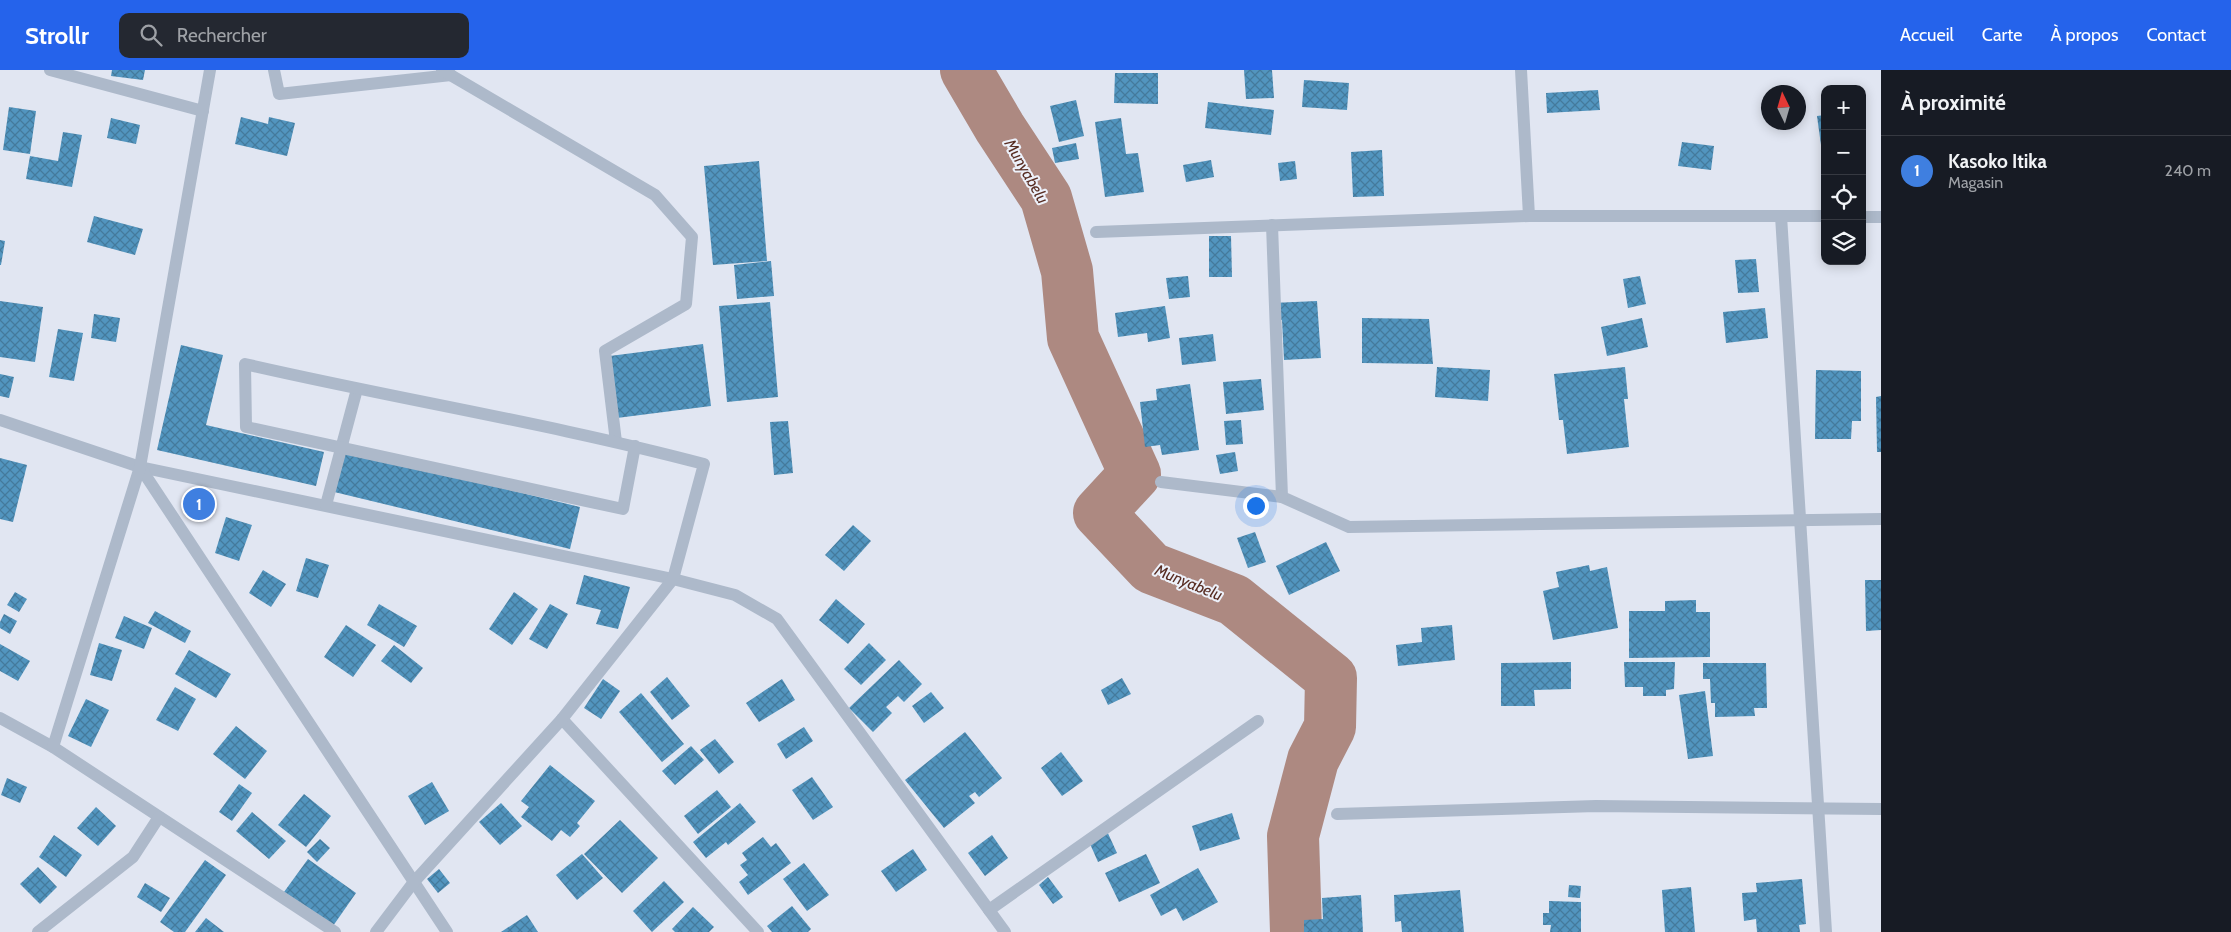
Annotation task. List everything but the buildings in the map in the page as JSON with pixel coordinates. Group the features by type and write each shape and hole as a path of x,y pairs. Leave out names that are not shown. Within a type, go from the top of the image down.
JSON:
{"street":[{"path":"50,70 204,111"},
{"path":"53,747 140,466 210,70"},
{"path":"274,70 279,94 446,73 655,195 692,236 686,304 605,351 616,442"},
{"path":"1521,70 1529,216"},
{"path":"1096,232 1529,216 1821,216"},
{"path":"1780,216 1826,932"},
{"path":"1866,217 1881,217"},
{"path":"1272,225 1282,497"},
{"path":"376,932 413,883 562,719 673,579 704,464 635,446 245,364 246,427 623,509 635,446"},
{"path":"326,506 357,389"},
{"path":"0,420 140,466 673,579 734,595 777,619 1006,932"},
{"path":"140,466 446,932"},
{"path":"1161,482 1282,497 1349,527 1800,522 1881,519"},
{"path":"0,718 53,747 335,932"},
{"path":"562,719 758,932"},
{"path":"989,910 1258,721"},
{"path":"1337,814 1596,806 1881,809"},
{"path":"38,932 133,857 159,818"}],"waterway":[{"name":"Munyabelu","path":"966,70 1000,128 1046,198 1067,271 1073,338 1135,474 1099,513 1151,568 1234,600 1331,678 1330,727 1313,760 1293,836 1296,932"}],"place":[{"name":"Kasoko Itika","path":"199,504"}]}
